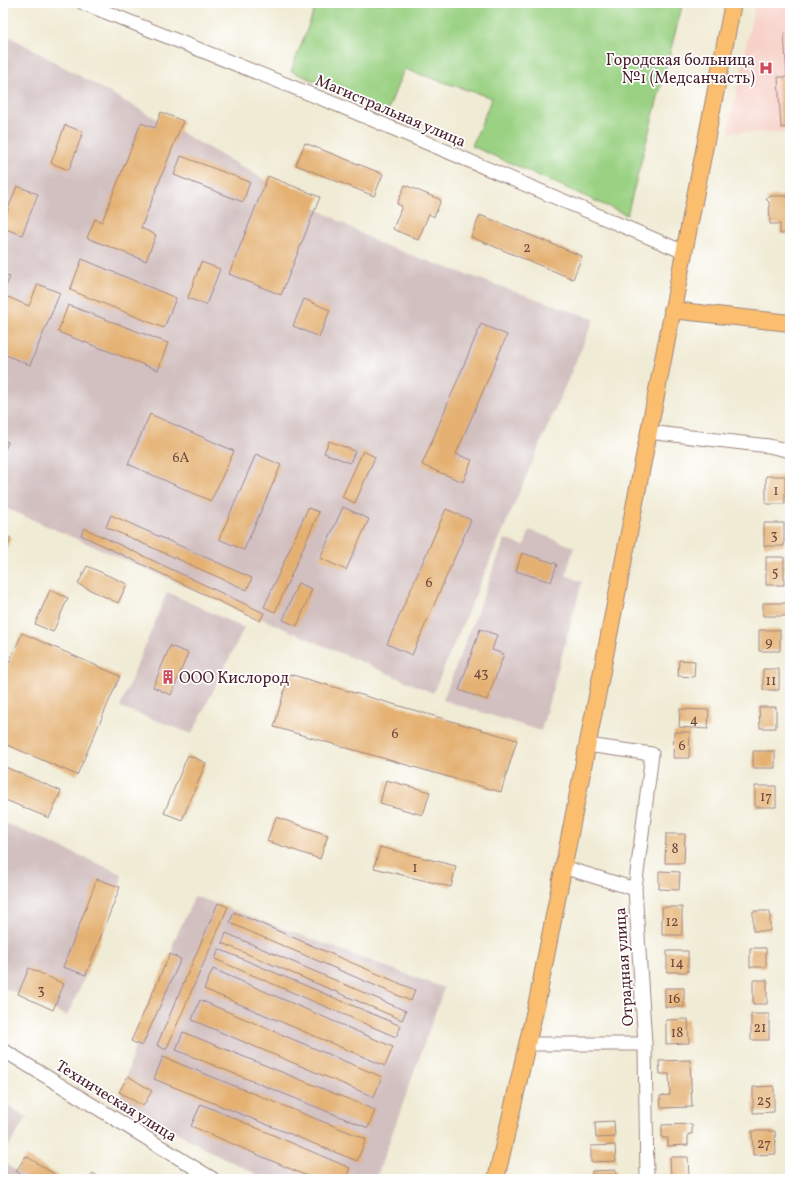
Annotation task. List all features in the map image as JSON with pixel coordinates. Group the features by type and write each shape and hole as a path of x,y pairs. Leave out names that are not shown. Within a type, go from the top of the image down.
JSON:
{"main road":[{"path":"496,1179 527,1044 563,866 733,3"},
{"path":"672,310 790,323"}],"street":[{"name":"Магистральная улица","path":"84,3 340,106 684,252"},
{"path":"648,432 768,446 790,451"},
{"name":"Отрадная улица","path":"587,746 652,754 635,889 645,1044 647,1179"},
{"path":"563,866 635,889"},
{"path":"527,1044 645,1044"},
{"name":"Техническая улица","path":"3,1050 213,1179"}],"shaded area":[{"name":"Городская больница №1 (Медсанчасть)","path":"755,3 790,3 790,133 728,132"},
{"path":"3,33 380,244 594,319 433,693 3,507"},
{"path":"530,530 574,547 566,575 582,582 541,731 443,700 505,539 524,546"},
{"path":"167,592 244,628 192,734 120,707"},
{"path":"3,822 122,874 120,887 86,975 67,1016 3,987"},
{"path":"195,896 444,988 376,1179 266,1179 204,1148 120,1099 137,1039 172,957 173,943"},
{"path":"3,1102 27,1117 3,1155"},
{"path":"26,1156 62,1179 3,1179 3,1162 16,1171"}],"green space":[{"path":"317,3 683,3 627,215 472,146 492,98 404,69 387,112 291,71"}],"building":[{"path":"784,33 790,33 790,127 781,128 778,77 787,77"},
{"path":"161,112 183,121 141,228 156,235 146,261 87,238 95,219 102,222 141,123 155,128"},
{"path":"65,125 83,132 69,170 51,163"},
{"path":"305,143 383,174 374,196 296,165"},
{"path":"181,156 250,182 243,202 174,175"},
{"path":"268,176 320,197 281,295 229,274"},
{"path":"405,185 441,200 434,217 429,214 418,240 393,229 402,206 397,204"},
{"path":"17,186 38,194 22,235 3,228 3,222"},
{"path":"771,196 790,196 790,233 780,234 780,224 770,224 769,202 766,199"},
{"path":"480,215 582,256 573,279 471,237"},
{"path":"82,259 176,298 164,328 70,290"},
{"path":"201,262 220,269 206,305 188,298"},
{"path":"3,274 10,277 3,293"},
{"path":"38,284 60,293 30,365 3,354 3,310 8,297 29,306"},
{"path":"304,299 330,310 319,337 293,326"},
{"path":"68,305 168,343 158,370 58,332"},
{"path":"481,324 507,335 456,454 472,460 463,482 422,465"},
{"path":"150,414 234,451 211,501 128,464"},
{"path":"3,440 8,442 3,454"},
{"path":"329,441 355,451 350,463 324,453"},
{"path":"363,451 375,457 355,503 342,497"},
{"path":"256,454 281,465 244,550 219,539"},
{"path":"766,476 785,476 785,504 766,504"},
{"path":"343,507 369,519 346,570 320,558"},
{"path":"308,508 319,512 275,612 264,607"},
{"path":"446,509 471,520 412,655 387,644"},
{"path":"111,515 252,578 247,590 106,527"},
{"path":"764,523 784,523 784,546 764,546"},
{"path":"84,528 264,613 260,621 81,535"},
{"path":"3,535 11,538 3,555"},
{"path":"522,553 557,564 551,582 516,571"},
{"path":"766,557 784,557 784,585 766,585"},
{"path":"87,566 127,584 118,603 78,584"},
{"path":"298,583 312,589 297,626 283,620"},
{"path":"50,590 68,598 53,632 35,624"},
{"path":"763,603 788,603 788,616 763,616"},
{"path":"480,629 497,635 492,650 504,654 487,700 459,690"},
{"path":"759,630 780,630 780,651 759,651"},
{"path":"22,633 120,676 77,775 3,743 3,676"},
{"name":"ООО Кислород","path":"170,646 188,653 171,695 153,687"},
{"path":"679,660 695,661 694,677 678,676"},
{"path":"763,669 779,669 779,690 763,690"},
{"path":"289,674 517,740 501,792 274,727"},
{"path":"759,707 776,707 776,728 760,728"},
{"path":"680,709 709,710 708,729 679,727"},
{"path":"674,732 690,732 689,758 673,758"},
{"path":"753,751 775,751 775,768 753,768"},
{"path":"188,755 206,763 182,820 164,813"},
{"path":"3,766 61,791 49,818 3,799"},
{"path":"386,780 430,792 423,815 380,803"},
{"path":"755,786 776,786 776,807 755,807"},
{"path":"276,817 328,835 320,859 267,841"},
{"path":"666,834 685,834 684,863 665,863"},
{"path":"380,847 456,866 451,887 374,868"},
{"path":"659,871 680,872 679,890 659,889"},
{"path":"97,879 120,887 86,975 63,967"},
{"path":"218,903 228,907 166,1050 157,1045"},
{"path":"662,907 682,907 682,935 662,935"},
{"path":"753,911 770,911 770,931 753,931"},
{"path":"234,912 415,990 411,1001 230,923"},
{"path":"226,933 406,1011 402,1020 222,943"},
{"path":"750,948 766,948 766,967 750,967"},
{"path":"219,949 401,1026 396,1037 215,959"},
{"path":"667,951 688,951 688,972 667,972"},
{"path":"170,954 181,959 142,1046 131,1041"},
{"path":"29,968 64,984 53,1010 18,994"},
{"path":"213,969 393,1047 385,1066 204,989"},
{"path":"753,980 767,980 767,1004 753,1004"},
{"path":"665,988 684,988 684,1007 665,1007"},
{"path":"200,1000 382,1077 374,1097 192,1020"},
{"path":"751,1014 769,1014 769,1040 751,1040"},
{"path":"688,1019 689,1043 666,1044 666,1020"},
{"path":"183,1032 375,1110 368,1128 176,1050"},
{"path":"163,1057 366,1139 357,1161 154,1079"},
{"path":"690,1060 692,1107 661,1108 660,1096 670,1095 669,1074 660,1074 659,1061"},
{"path":"128,1076 152,1091 143,1106 119,1092"},
{"path":"774,1086 774,1112 753,1113 753,1087"},
{"path":"201,1104 350,1168 345,1179 314,1179 191,1126"},
{"path":"614,1121 615,1137 596,1138 595,1122"},
{"path":"692,1124 692,1134 688,1134 688,1145 668,1146 668,1138 662,1138 662,1125"},
{"path":"752,1131 775,1131 776,1154 753,1155"},
{"path":"615,1145 616,1161 591,1162 591,1146"},
{"path":"26,1156 62,1179 28,1179 16,1171"},
{"path":"670,1157 688,1157 689,1177 671,1177"},
{"path":"616,1170 616,1179 592,1179 592,1171"},
{"path":"93,1173 102,1179 89,1179"}],"place":[{"name":"Городская больница №1 (Медсанчасть)","path":"766,68"},
{"name":"ООО Кислород","path":"168,677"}]}
